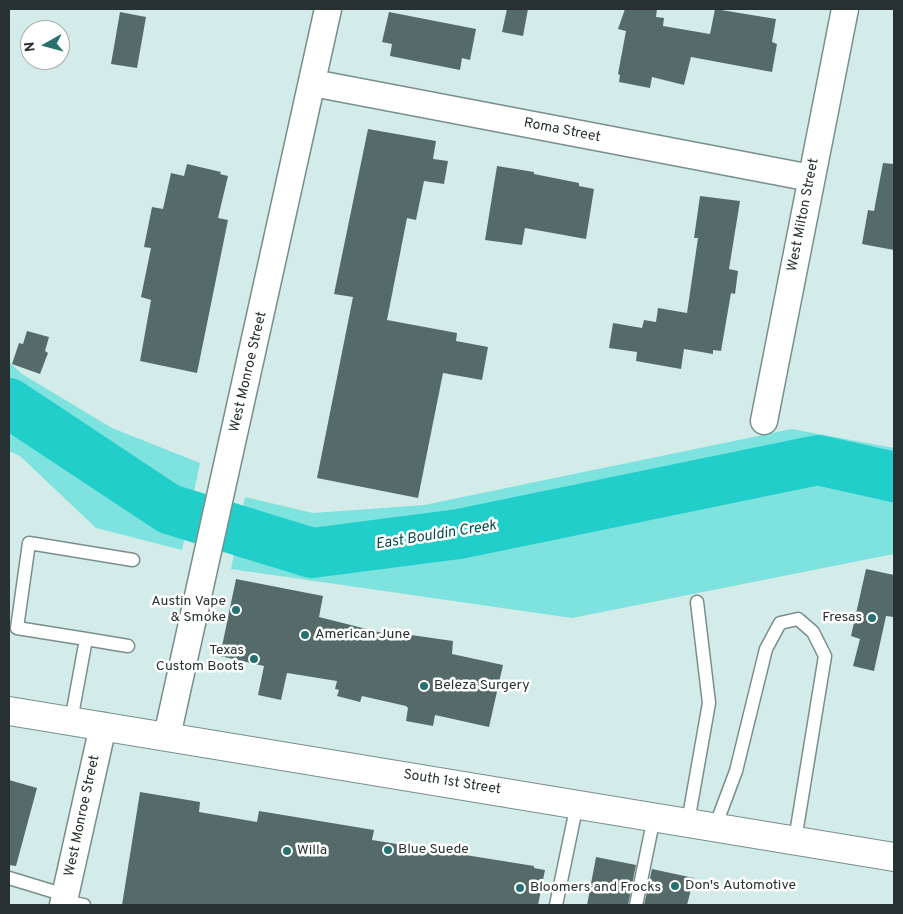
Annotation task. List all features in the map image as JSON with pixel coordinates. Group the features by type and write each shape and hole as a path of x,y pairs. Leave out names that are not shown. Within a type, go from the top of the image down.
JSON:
{"main road":[{"name":"South 1st Street","path":"9,711 894,857"}],"street":[{"name":"West Monroe Street","path":"167,736 222,495 328,9"},
{"name":"West Milton Street","path":"764,421 845,9"},
{"name":"Roma Street","path":"313,83 811,178"},
{"name":"West Monroe Street","path":"69,902 102,726"}],"lane":[{"path":"128,646 18,628 29,544 132,560"},
{"path":"688,822 709,704 697,602"},
{"path":"715,827 736,771 766,649 780,623 798,619 813,632 825,656 795,840"},
{"path":"71,721 86,639"},
{"path":"556,905 577,804"},
{"path":"636,905 654,817"},
{"path":"9,878 69,902"}],"shaded area":[{"path":"9,362 22,374 112,428 200,463 182,550 96,528 20,456 9,451"},
{"path":"792,429 894,448 894,554 572,618 231,569 245,497 313,513 424,505"}],"building":[{"path":"507,9 528,9 523,36 502,32"},
{"path":"625,9 657,9 656,17 664,18 663,26 710,34 715,9 776,19 772,42 777,44 772,72 691,57 684,85 652,77 650,88 619,82 620,75 618,74 626,31 618,29"},
{"path":"120,12 146,17 137,68 111,64"},
{"path":"389,12 476,29 470,60 462,58 460,70 390,56 392,44 382,42"},
{"path":"368,129 436,141 433,159 448,161 444,184 424,181 416,220 407,218 387,320 457,333 456,341 488,347 482,380 443,373 418,498 317,478 353,297 334,294"},
{"path":"883,163 894,164 894,250 862,244 868,210 874,211"},
{"path":"187,164 221,172 220,174 228,176 218,218 228,220 197,373 140,361 151,300 141,297 151,248 144,247 152,207 163,209 171,173 184,176"},
{"path":"497,166 534,172 534,174 579,183 579,186 594,189 586,239 525,228 522,245 485,240"},
{"path":"700,196 740,201 729,269 738,271 735,294 731,293 721,351 713,350 713,354 684,349 681,369 636,361 637,352 609,348 613,323 642,328 644,320 656,322 658,308 687,313 698,238 694,238"},
{"path":"27,331 49,337 45,351 48,353 40,374 12,364 19,343 23,344"},
{"path":"866,569 894,575 894,617 886,616 874,671 853,666 860,639 851,636"},
{"path":"236,579 323,596 319,617 410,640 411,635 453,641 452,654 503,665 489,727 435,715 433,726 406,721 408,708 406,706 362,696 360,702 337,696 339,690 335,689 337,681 287,673 281,700 258,695 264,666 220,656"},
{"path":"9,780 37,788 16,866 9,865"},
{"name":"Willa","path":"140,792 200,802 199,812 257,822 259,811 374,830 372,840 534,866 534,868 545,870 538,905 122,905"},
{"path":"596,857 636,865 628,905 587,905"},
{"name":"Don's Automotive","path":"652,869 694,878 687,905 644,905"}],"waterway":[{"name":"East Bouldin Creek","path":"9,403 169,509 312,553 459,534 818,460 894,477"}],"place":[{"name":"Austin Vape & Smoke","path":"236,610"},
{"name":"Fresas","path":"872,618"},
{"name":"American June","path":"305,635"},
{"name":"Texas Custom Boots","path":"254,659"},
{"name":"Beleza Surgery","path":"424,686"},
{"name":"Blue Suede","path":"388,850"},
{"name":"Willa","path":"287,851"},
{"name":"Don's Automotive","path":"675,886"},
{"name":"Bloomers and Frocks","path":"520,888"}]}
